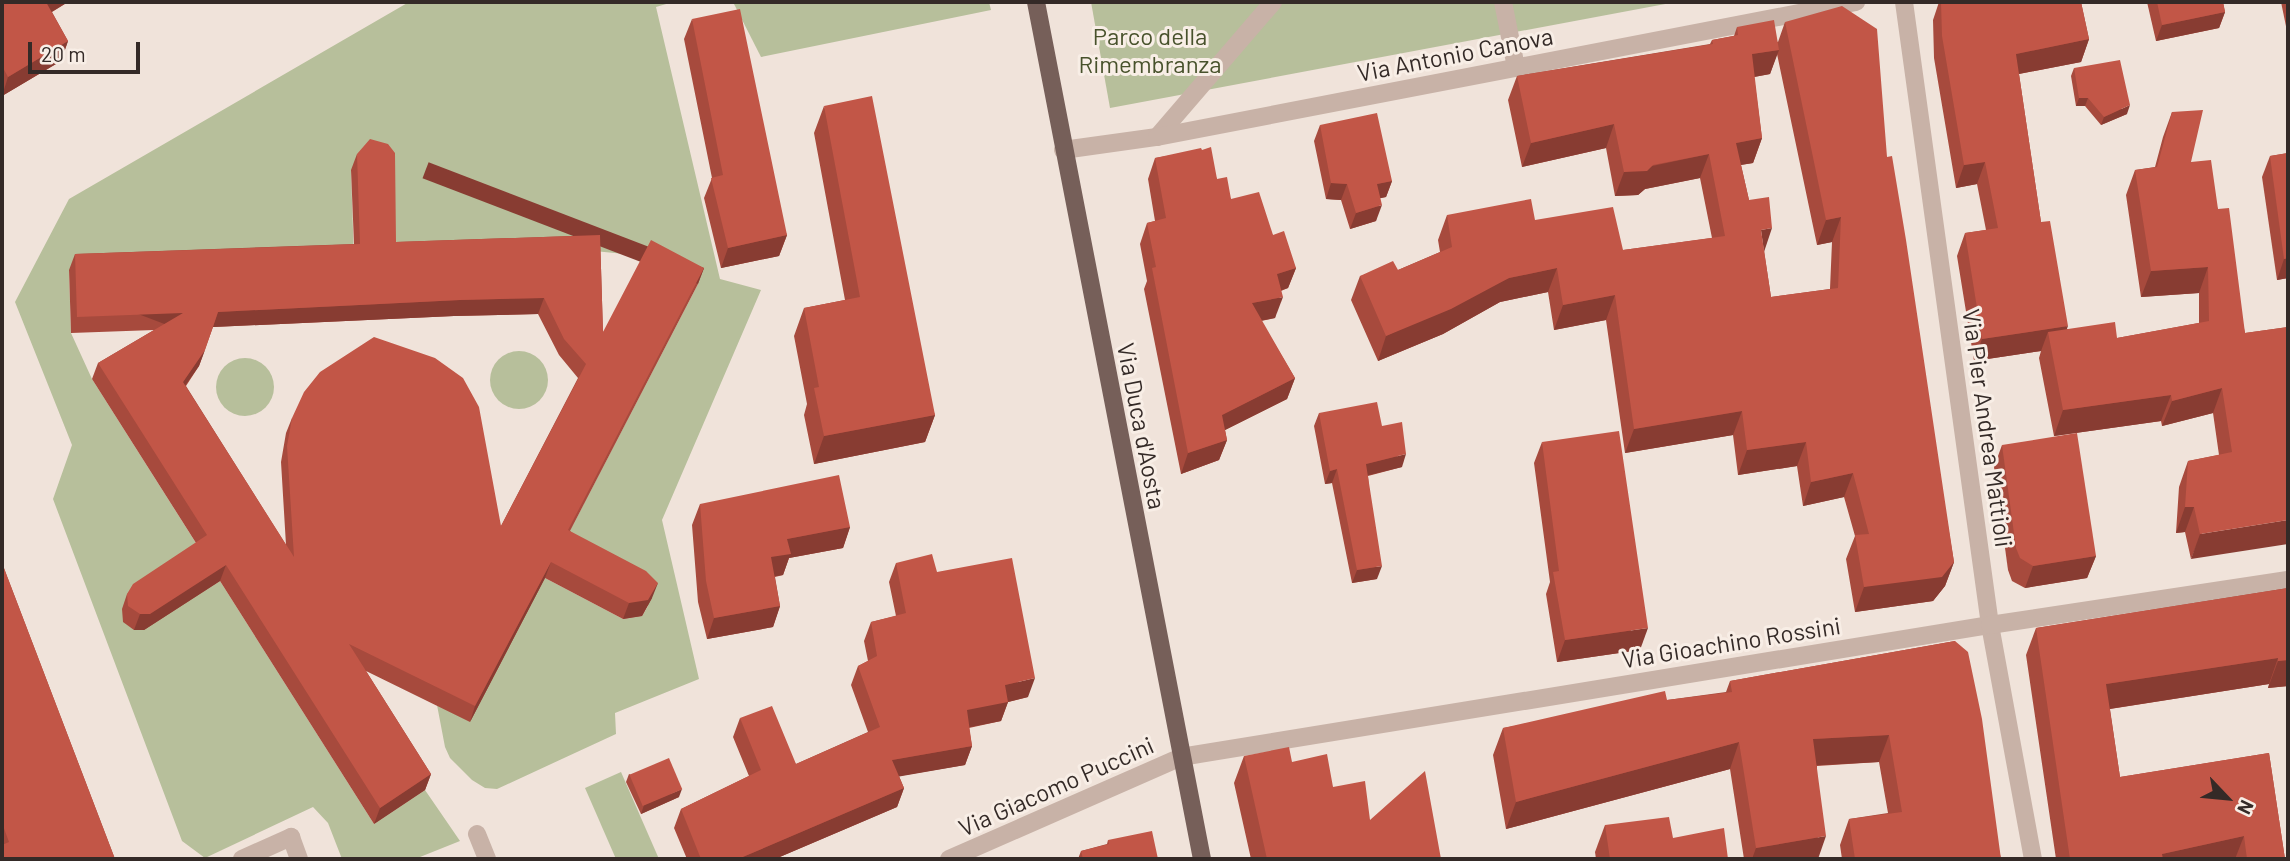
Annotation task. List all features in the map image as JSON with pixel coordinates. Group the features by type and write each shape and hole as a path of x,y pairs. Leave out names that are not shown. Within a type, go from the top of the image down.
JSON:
{"main road":[{"name":"Via Duca d'Aosta","path":"1036,2 1202,859"}],"street":[{"path":"1157,136 1273,2"},
{"path":"1503,2 1516,67"},
{"name":"Via Antonio Canova","path":"1063,150 1157,136 1856,2"},
{"name":"Via Pier Andrea Mattioli","path":"1904,2 1990,625 2033,859"},
{"name":"Via Gioachino Rossini","path":"1181,757 1990,625 2288,580"},
{"name":"Via Giacomo Puccini","path":"949,859 1181,757"},
{"path":"477,834 487,859"},
{"path":"242,859 292,837 299,859"}],"green space":[{"path":"409,2 673,2 656,7 720,279 761,290 662,520 699,679 615,713 616,734 497,789 485,788 472,780 450,758 445,747 437,705 545,578 623,619 642,616 648,606 562,546 698,284 645,256 594,251 390,258 351,170 354,259 69,270 71,333 92,379 201,551 144,629 220,581 374,824 425,790 460,841 415,859 342,859 328,823 313,807 205,858 182,841 53,499 72,445 15,302 69,199"},
{"path":"733,2 989,2 991,10 761,57"},
{"name":"Parco della Rimembranza","path":"1091,2 1676,2 1110,108"},
{"path":"513,351 525,351 540,359 548,374 548,386 540,401 525,409 513,409 498,401 490,386 490,374 498,359"},
{"path":"239,358 251,358 266,366 274,381 274,393 266,408 251,416 239,416 224,408 216,393 216,381 224,366"},
{"path":"621,772 659,859 616,859 585,788"}],"building":[{"path":"2,2 46,2 68,41 8,77 2,66"},
{"path":"1941,2 2081,2 2089,39 2016,54 2041,222 2050,221 2068,326 1982,339 1965,233 1998,228 1985,162 1964,165 1942,36"},
{"path":"2157,2 2223,2 2225,12 2162,25"},
{"path":"1842,6 1877,29 1887,157 1892,156 1906,240 1954,562 1942,577 1864,587 1855,535 1869,534 1853,473 1811,482 1806,442 1747,450 1742,411 1634,429 1615,295 1563,305 1557,268 1509,278 1451,309 1386,336 1360,276 1393,261 1398,270 1452,247 1447,215 1531,199 1535,220 1613,207 1623,250 1725,236 1709,154 1653,165 1647,171 1624,172 1614,124 1531,143 1517,76 1713,44 1712,40 1738,35 1737,27 1774,20 1779,50 1752,54 1762,138 1736,143 1749,200 1769,197 1772,228 1761,230 1771,297 1838,288 1841,217 1826,220 1785,22"},
{"path":"740,9 787,235 728,248 711,178 723,175 692,19"},
{"path":"2120,60 2130,105 2104,117 2088,98 2079,98 2074,68"},
{"path":"872,96 935,415 824,436 814,388 819,387 804,308 860,297 824,106"},
{"path":"2203,110 2191,162 2211,160 2218,209 2229,208 2245,333 2288,327 2288,520 2200,534 2194,507 2185,507 2188,461 2232,452 2222,388 2172,401 2171,395 2063,410 2048,332 2115,322 2117,338 2209,321 2208,267 2151,271 2135,170 2157,167 2172,112"},
{"path":"1377,113 1392,181 1377,184 1382,205 1356,213 1347,184 1331,183 1320,125"},
{"path":"370,139 388,144 395,153 396,242 600,235 603,332 651,240 704,268 568,530 646,571 658,583 648,600 629,603 551,562 475,706 349,644 431,774 380,808 226,565 150,614 140,614 128,606 127,594 133,584 207,535 98,363 183,313 77,317 75,254 360,244 357,154","holes":["544,298 564,339 586,364 501,526 479,407 463,378 435,358 374,337 320,372 304,392 292,418 287,446 294,557 183,382 205,350 218,312"]},
{"path":"1211,147 1217,179 1227,177 1231,199 1259,192 1273,235 1284,231 1296,268 1277,274 1283,297 1252,303 1295,378 1222,415 1227,440 1188,453 1152,268 1156,267 1147,223 1166,218 1155,158"},
{"path":"2288,153 2288,258 2284,259 2270,156"},
{"path":"1377,402 1382,426 1402,422 1406,454 1366,464 1382,566 1357,570 1337,469 1330,471 1319,413"},
{"path":"1619,431 1648,628 1565,640 1553,572 1559,571 1542,442"},
{"path":"2077,433 2096,556 2033,566 2020,558 2016,548 2002,445"},
{"path":"839,475 850,527 787,539 791,554 771,557 780,606 714,618 706,581 700,504"},
{"path":"932,554 937,572 1012,558 1035,678 1005,685 1008,702 967,710 972,746 892,760 904,788 738,859 701,859 681,809 761,770 740,718 772,706 796,764 880,727 858,666 877,656 871,622 906,613 896,563"},
{"path":"2,563 115,859 2,859 2,845 9,842 2,823"},
{"path":"2288,588 2288,660 2278,661 2278,658 2106,684 2120,777 2269,753 2285,859 2247,859 2244,836 2162,854 2163,859 2070,859 2036,628"},
{"path":"1955,641 1968,652 1982,719 2001,859 1855,859 1849,819 1902,812 1889,735 1813,739 1826,836 1756,848 1739,742 1516,802 1503,728 1665,691 1667,700 1732,692 1730,681"},
{"path":"1289,747 1292,762 1327,754 1333,787 1365,781 1370,820 1425,771 1441,859 1267,859 1244,756"},
{"path":"669,758 682,789 643,806 629,775"},
{"path":"1669,817 1673,838 1724,828 1728,859 1610,859 1605,825"},
{"path":"1152,831 1158,859 1083,859 1081,851 1109,844 1108,840"}]}
